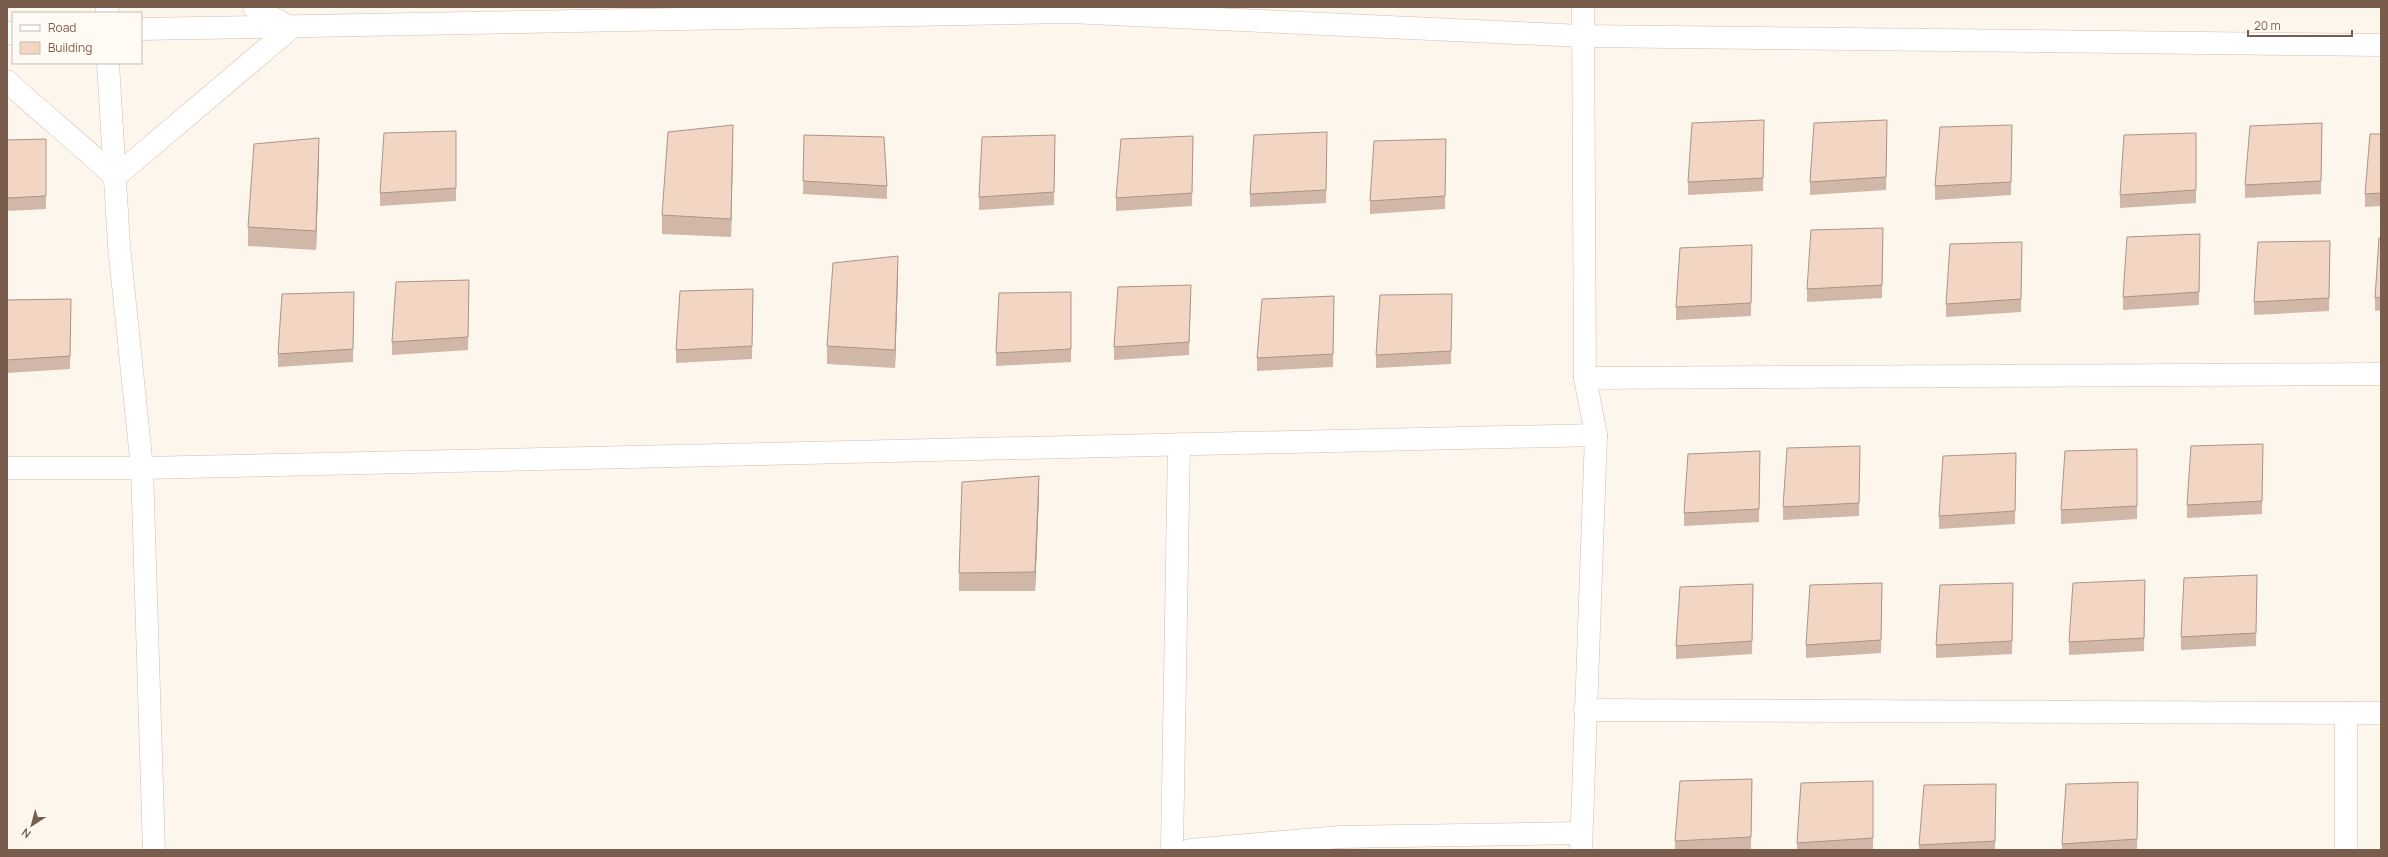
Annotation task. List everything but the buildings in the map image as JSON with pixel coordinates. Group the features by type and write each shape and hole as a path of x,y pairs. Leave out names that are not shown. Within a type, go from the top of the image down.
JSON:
{"street":[{"path":"254,7 291,28"},
{"path":"1190,850 1340,837 1581,841 1596,435 1585,378 1583,7"},
{"path":"142,29 291,28 308,25 1018,10 1582,36 2381,45"},
{"path":"115,177 291,28"},
{"path":"108,64 119,246 142,468 154,850"},
{"path":"7,81 48,120 87,150 115,177"},
{"path":"1585,378 2381,374"},
{"path":"7,468 142,468 1596,435"},
{"path":"1172,850 1179,444"},
{"path":"1585,710 2381,713"},
{"path":"2346,713 2346,850"}]}
